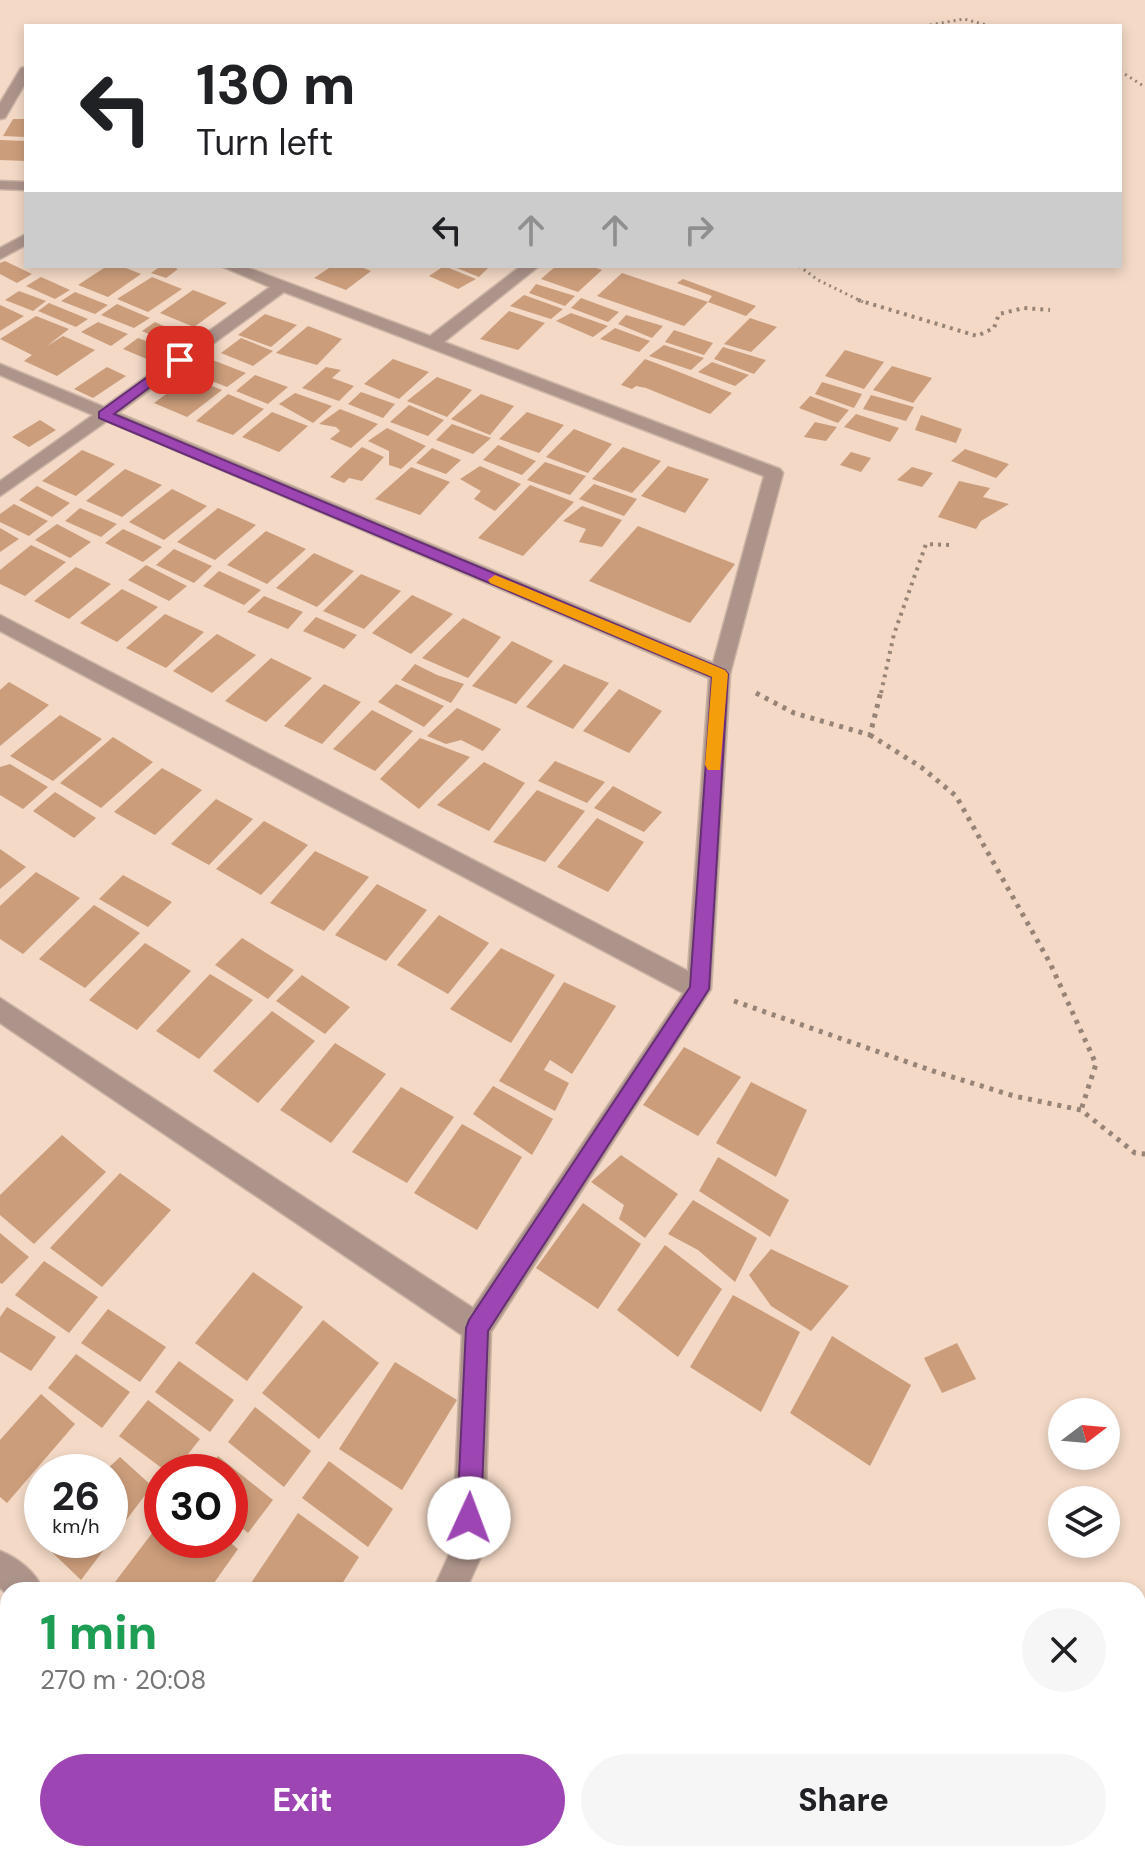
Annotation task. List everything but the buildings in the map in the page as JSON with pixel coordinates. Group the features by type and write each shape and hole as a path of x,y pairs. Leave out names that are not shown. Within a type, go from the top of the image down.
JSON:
{"street":[{"path":"0,115 24,74"},
{"path":"0,185 24,186"},
{"path":"0,254 24,240"},
{"path":"234,268 774,473 720,674 699,989 477,1328 468,1550 453,1582"},
{"path":"432,343 528,268"},
{"path":"0,490 282,286"},
{"path":"0,369 720,674"},
{"path":"0,622 699,989"},
{"path":"0,1009 477,1328"},
{"path":"0,1567 18,1582"}],"path":[{"path":"935,24 964,19 983,24"},
{"path":"1122,72 1145,87"},
{"path":"801,268 818,282 870,303 977,336 994,328 999,314 1024,308 1050,310"},
{"path":"870,735 881,704 888,653 926,544 950,545"},
{"path":"720,674 794,713 870,735 921,767 956,796 1050,963 1096,1064 1081,1110"},
{"path":"699,989 933,1071 1014,1096 1081,1110 1135,1153 1145,1154"}],"slow traffic":[{"path":"495,580 720,674 714,765"}],"route":[{"path":"180,360 104,415 720,674 699,989 477,1328 469,1518"}]}
